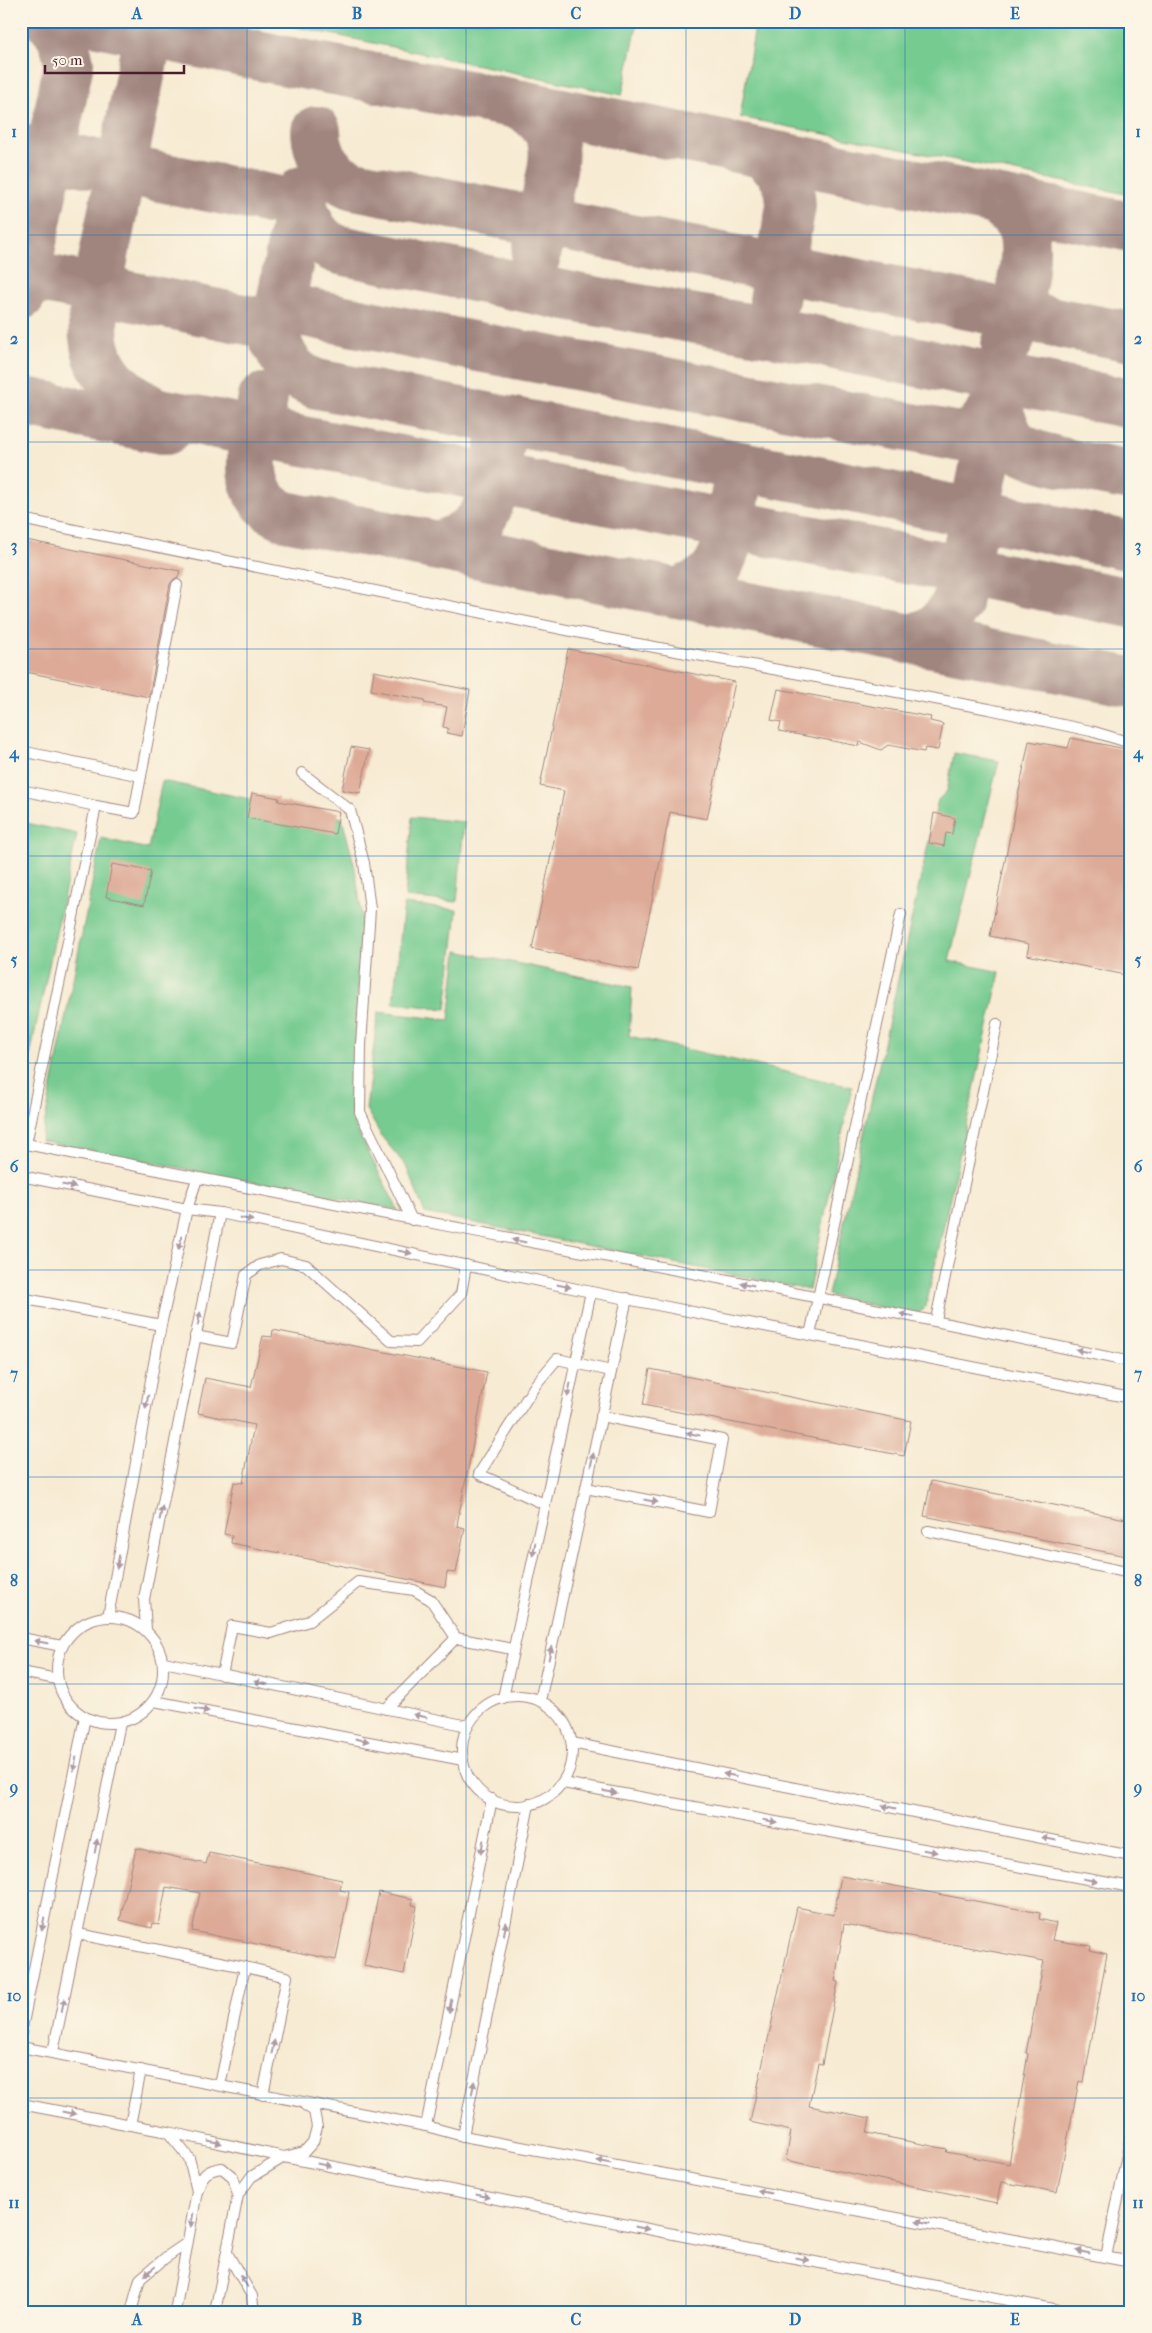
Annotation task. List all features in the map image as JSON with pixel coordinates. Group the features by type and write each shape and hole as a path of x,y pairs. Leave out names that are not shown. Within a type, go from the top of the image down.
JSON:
{"lane":[{"path":"21,519 611,639 989,709 1091,731 1131,743"},
{"path":"21,790 134,813 177,585"},
{"path":"21,751 141,776"},
{"path":"302,773 350,810 364,863 370,909 361,1045 360,1112 412,1220"},
{"path":"96,806 24,1144 197,1179 936,1320 1131,1362"},
{"path":"810,1335 901,914"},
{"path":"936,1320 997,1024"},
{"path":"21,1176 187,1209 220,1213 591,1292 1131,1398"},
{"path":"108,1617 161,1325 187,1209 197,1179"},
{"path":"146,1630 144,1600 220,1213"},
{"path":"195,1336 232,1343 246,1275 260,1265 281,1259 306,1265 391,1341 417,1342 461,1294 466,1265"},
{"path":"503,1698 512,1649 591,1292"},
{"path":"21,1298 161,1325"},
{"path":"540,1701 627,1298"},
{"path":"544,1504 479,1474 536,1384 557,1359 611,1371"},
{"path":"586,1488 709,1512 722,1440 601,1416"},
{"path":"928,1531 1131,1573"},
{"path":"222,1674 232,1626 271,1633 309,1621 358,1582 414,1590 431,1600 456,1638 512,1649"},
{"path":"108,1617 132,1621 146,1630 157,1644 164,1662 162,1684 154,1701 138,1716 120,1723 94,1722 77,1713 63,1696 57,1679 56,1664 62,1646 78,1627 94,1618 108,1617"},
{"path":"21,1638 62,1646"},
{"path":"386,1709 456,1638"},
{"path":"164,1662 468,1726"},
{"path":"21,1672 57,1679"},
{"path":"521,1696 540,1701 554,1710 566,1725 572,1743 571,1766 562,1783 554,1792 538,1803 519,1806 501,1804 484,1795 467,1774 463,1760 462,1744 468,1726 486,1706 503,1698 521,1696"},
{"path":"154,1701 463,1760"},
{"path":"21,2033 85,1717"},
{"path":"53,2052 120,1723"},
{"path":"572,1743 1131,1856"},
{"path":"562,1783 1131,1888"},
{"path":"426,2126 492,1799"},
{"path":"463,2136 529,1804"},
{"path":"78,1934 287,1977 263,2095"},
{"path":"220,2085 245,1967"},
{"path":"21,2047 426,2126 463,2136 1131,2262"},
{"path":"130,2125 141,2070"},
{"path":"215,2312 238,2195 251,2177 284,2157 304,2152 314,2142 317,2127 314,2111 302,2103"},
{"path":"21,2104 1068,2312"},
{"path":"168,2132 189,2158 198,2191"},
{"path":"1106,2257 1131,2136"},
{"path":"174,2312 201,2177 210,2170 222,2168 232,2177 238,2195"},
{"path":"131,2312 140,2279 165,2258 188,2243"},
{"path":"227,2253 252,2296 254,2312"}],"green space":[{"path":"268,21 638,21 622,95"},
{"path":"756,21 1131,21 1131,195 740,117"},
{"path":"954,753 999,761 949,961 1000,972 926,1306 918,1314 908,1314 828,1295 938,800 947,791"},
{"path":"162,781 342,818 355,868 362,917 351,1118 398,1210 41,1141 101,838 148,849"},
{"path":"412,817 464,822 457,902 405,897"},
{"path":"21,822 77,834 21,1097"},
{"path":"404,904 457,910 446,1009 393,1003"},
{"path":"457,951 632,987 629,1036 852,1087 809,1290 425,1213 406,1166 382,1137 366,1109 378,1012 449,1020"}],"building":[{"path":"21,539 180,571 178,578 174,579 170,584 149,697 21,671"},
{"path":"568,649 735,682 707,819 670,812 638,970 532,949 564,791 540,786"},
{"path":"374,671 470,690 462,736 447,733 448,728 443,727 447,707 424,703 425,700 371,690"},
{"path":"778,689 931,717 930,721 943,724 938,750 925,748 924,752 888,745 881,750 860,742 859,746 779,731 781,722 771,720"},
{"path":"1071,738 1131,750 1131,976 1027,955 1029,944 990,936 1029,741 1068,748"},
{"path":"351,747 369,750 360,793 342,790"},
{"path":"252,793 279,798 278,801 339,812 335,834 247,818"},
{"path":"934,813 955,818 952,834 946,833 944,846 929,843"},
{"path":"112,864 151,871 144,905 106,897"},
{"path":"273,1330 487,1372 457,1526 465,1528 456,1573 447,1572 445,1587 231,1543 232,1536 224,1534 234,1482 243,1483 254,1425 198,1413 205,1378 251,1387 263,1336 272,1337"},
{"path":"650,1369 911,1421 904,1456 643,1405"},
{"path":"931,1481 1131,1520 1131,1557 924,1516"},
{"path":"136,1848 206,1864 209,1853 342,1880 340,1890 349,1892 336,1960 192,1931 200,1893 166,1887 159,1925 153,1923 152,1928 120,1920"},
{"path":"841,1876 1040,1913 1039,1919 1056,1923 1052,1940 1091,1946 1090,1950 1107,1954 1084,2082 1079,2081 1057,2192 1001,2182 997,2203 786,2160 791,2131 750,2122 797,1907 834,1915","holes":["844,1924 1044,1961 1026,2053 1028,2054 1009,2164 946,2152 947,2149 867,2133 870,2118 809,2106 818,2063 822,2064 838,1982 835,1981"]},
{"path":"379,1892 413,1899 412,1905 417,1906 404,1974 364,1966"}],"taxiway":[{"path":"21,295 69,63 63,37 50,21"},
{"path":"94,21 280,60 522,105 1131,227"},
{"path":"151,21 97,290 93,331 100,363 121,389 136,401 155,412 1131,603"},
{"path":"522,105 544,125 550,134 553,144 553,167 536,256"},
{"path":"316,131 319,149 326,164 338,177 354,185 1131,337"},
{"path":"21,149 299,205"},
{"path":"762,154 784,176 789,189 791,206 774,300"},
{"path":"274,340 302,191"},
{"path":"301,198 309,223 318,237 331,247 340,250 577,298 815,340 1131,404"},
{"path":"997,201 1019,223 1024,238 1025,251 1019,298 1010,339 1006,345"},
{"path":"21,274 277,326"},
{"path":"280,307 478,347 960,437 976,431 997,406 1009,436 1015,444 1024,450 1052,460 1131,476"},
{"path":"275,335 281,352 289,366 301,376 317,384 828,483 1131,546"},
{"path":"263,398 253,448 254,480 259,494 269,506 285,516 1131,682"},
{"path":"908,639 917,637 937,627 957,603 998,398"},
{"path":"21,401 166,430"},
{"path":"441,545 459,538 472,529 488,507 495,479 500,445"},
{"path":"676,593 704,580 719,563 728,540 736,492"}]}
